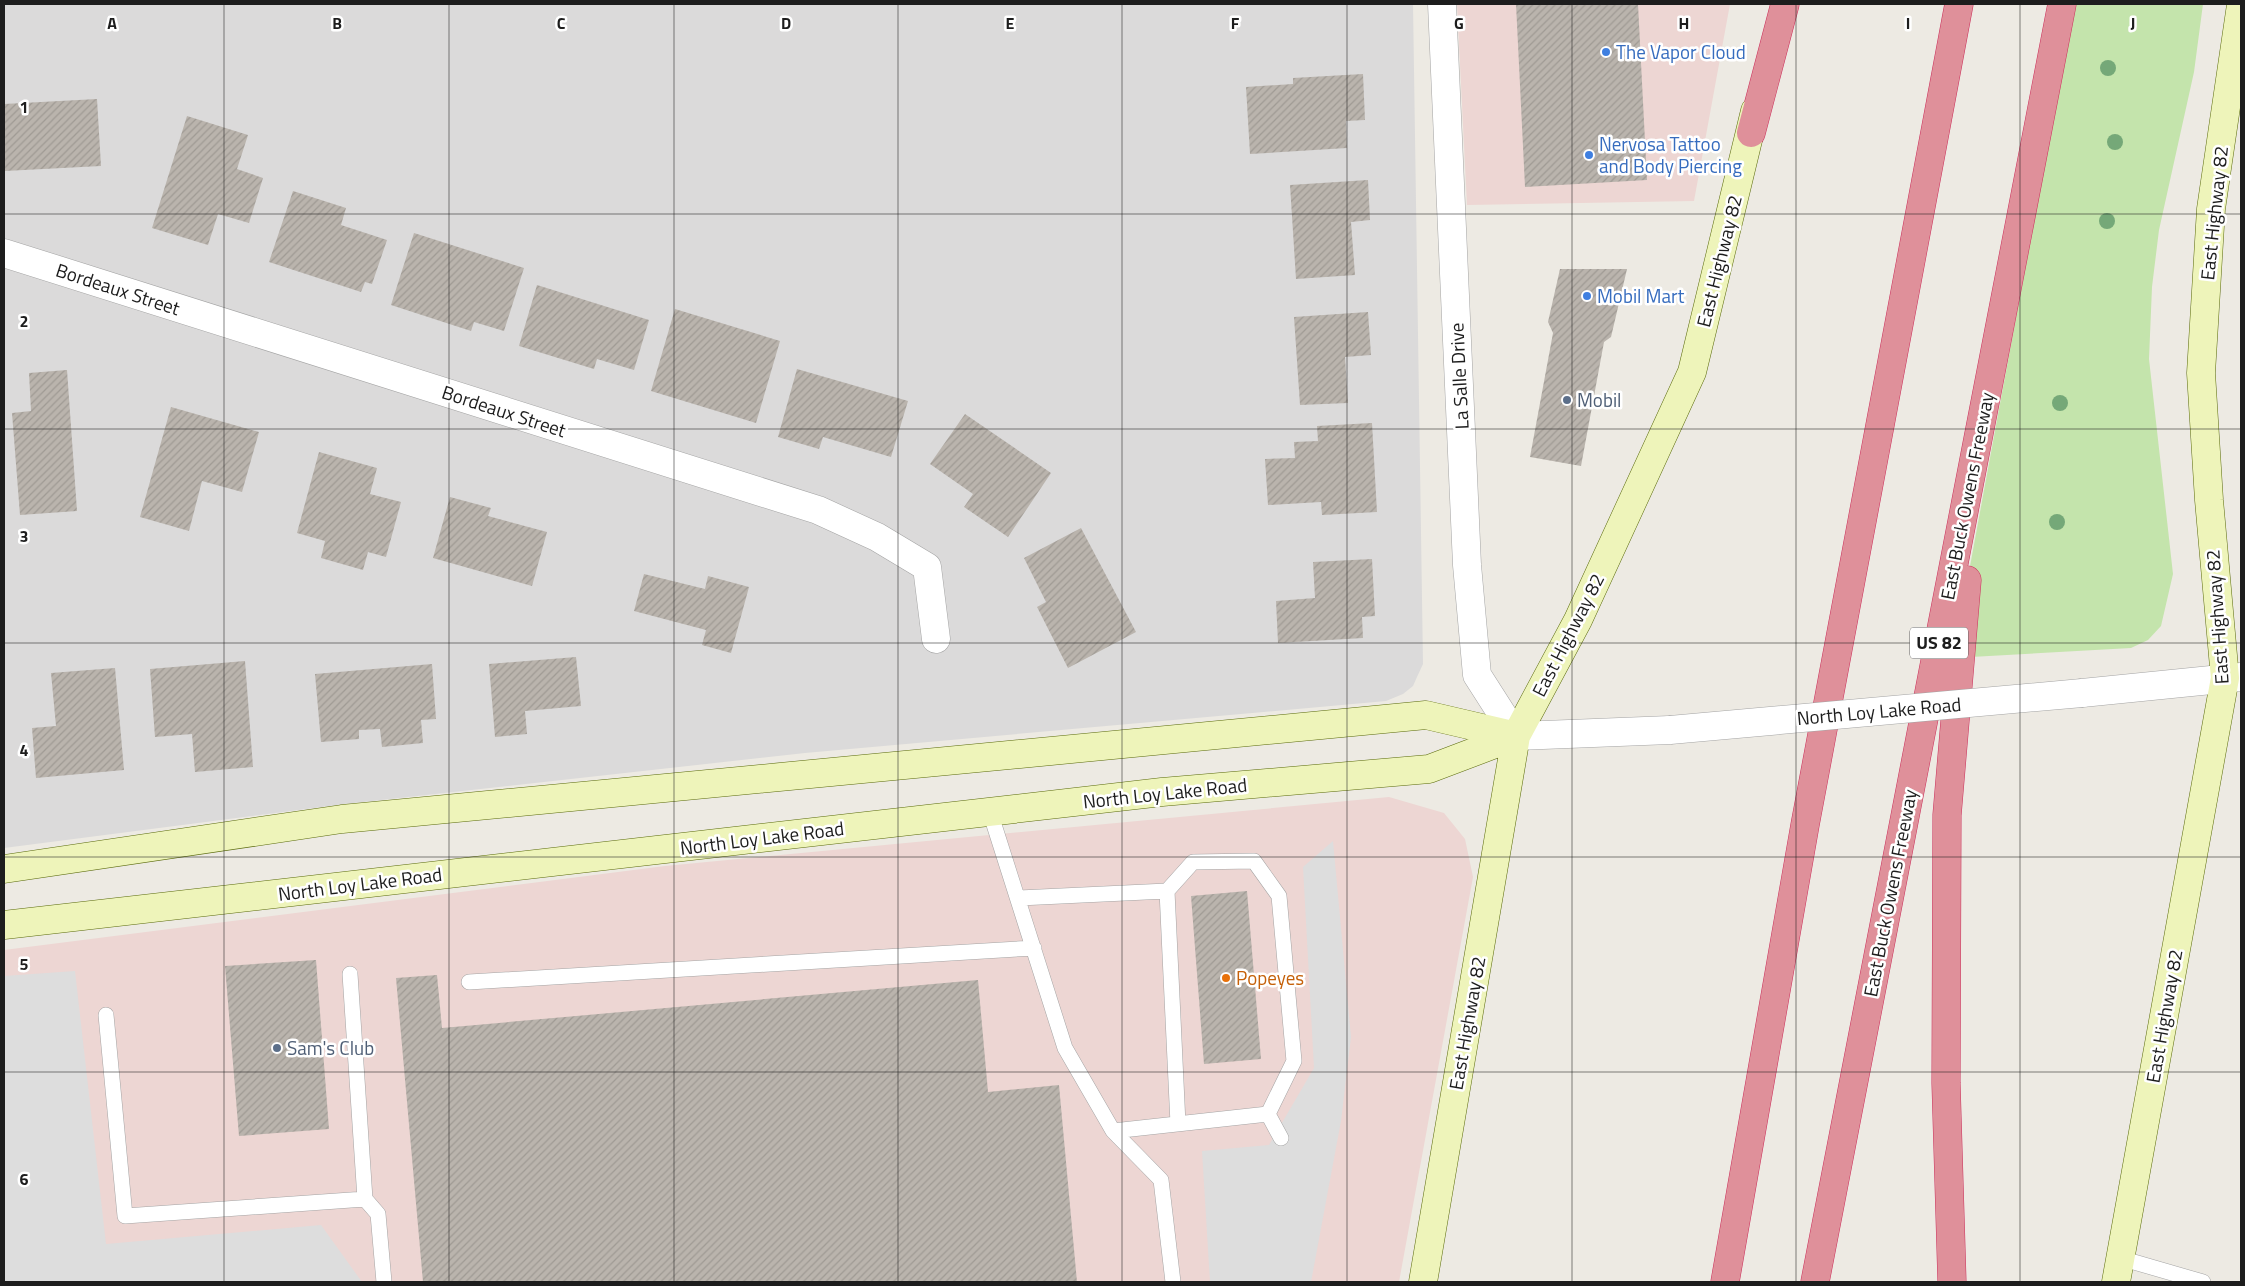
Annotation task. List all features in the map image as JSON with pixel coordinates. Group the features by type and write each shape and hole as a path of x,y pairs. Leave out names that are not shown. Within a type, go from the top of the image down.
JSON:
{"highway":[{"path":"1751,133 1785,4"},
{"path":"1725,1282 1805,825 1959,4"},
{"name":"East Buck Owens Freeway","path":"1815,1282 2062,4"},
{"path":"1952,1282 1946,1074 1947,815 1979,436"}],"main road":[{"name":"East Highway 82","path":"1423,1282 1516,736 1578,620 1692,372 1751,133 1775,4"},
{"name":"East Highway 82","path":"2118,1270 2233,677 2208,500 2202,372 2211,209 2236,76 2241,5"},
{"name":"North Loy Lake Road","path":"4,868 342,819 1426,714 1516,736"},
{"name":"North Loy Lake Road","path":"4,925 1162,792 1429,769 1516,736"}],"street":[{"name":"La Salle Drive","path":"1442,4 1467,565 1477,675 1516,736"},
{"name":"Bordeaux Street","path":"4,253 818,510 877,537 927,567 936,639"},
{"name":"North Loy Lake Road","path":"1516,736 1670,730 2082,693 2233,677"}],"lane":[{"path":"990,812 1019,898 1064,1048 1112,1132 1161,1180 1173,1282"},
{"path":"1019,898 1166,891 1193,862 1254,861 1279,896 1294,1061 1268,1114"},
{"path":"1166,891 1178,1124"},
{"path":"469,982 1034,948"},
{"path":"350,974 365,1199 378,1214 384,1282"},
{"path":"106,1014 125,1216 365,1199"},
{"path":"1112,1132 1268,1114"},
{"path":"1268,1114 1281,1138"},
{"path":"2118,1270 2203,1282"}],"shaded area":[{"path":"4,4 1413,4 1423,664 1413,686 1403,694 1386,701 805,753 345,804 4,848"},
{"path":"1457,4 1730,4 1694,201 1467,205"},
{"path":"1389,797 1444,813 1465,839 1473,877 1399,1282 4,1282 4,950 665,866"},
{"path":"1333,841 1351,1037 1341,1121 1311,1282 1210,1282 1202,1151 1269,1145 1314,1068 1303,867"},
{"path":"75,971 106,1244 321,1225 362,1282 4,1282 4,976"}],"green space":[{"path":"2074,4 2203,4 2194,72 2159,230 2152,287 2149,359 2173,574 2161,626 2148,640 2131,648 1953,658"}],"building":[{"path":"1516,4 1638,4 1647,180 1525,187"},
{"path":"1363,74 1365,120 1346,121 1347,148 1250,154 1246,87 1293,84 1293,78"},
{"path":"97,99 101,166 5,171 4,104"},
{"path":"187,116 248,135 237,169 263,178 249,223 218,214 208,245 152,228"},
{"path":"1368,180 1370,220 1351,222 1355,275 1296,279 1290,185"},
{"path":"293,191 346,208 341,225 387,240 372,284 365,282 361,292 269,262"},
{"path":"414,233 524,268 504,331 474,322 471,331 391,305"},
{"path":"1560,269 1627,269 1611,337 1604,342 1581,466 1530,457 1553,333 1548,322"},
{"path":"537,285 649,320 634,370 597,359 594,369 519,346"},
{"path":"675,309 780,341 756,423 651,391"},
{"path":"1368,312 1371,355 1345,357 1348,403 1300,405 1294,317"},
{"path":"797,369 908,401 891,457 823,437 819,449 778,437"},
{"path":"67,370 77,511 20,515 12,413 31,411 29,373"},
{"path":"171,407 259,432 242,492 202,481 189,531 140,517"},
{"path":"965,414 1051,473 1008,537 964,507 973,494 930,464"},
{"path":"1372,423 1377,512 1322,515 1321,502 1268,505 1265,459 1295,458 1294,442 1318,441 1317,426"},
{"path":"319,452 377,468 370,494 401,502 386,557 368,552 363,570 321,558 325,541 297,533"},
{"path":"450,497 491,508 488,516 547,532 532,586 433,558"},
{"path":"1081,528 1136,632 1068,668 1037,607 1046,602 1024,558"},
{"path":"1372,559 1375,616 1362,617 1363,638 1278,643 1276,601 1315,598 1313,562"},
{"path":"644,574 705,589 708,576 749,587 731,653 702,645 706,630 634,611"},
{"path":"576,657 581,706 525,711 527,734 495,737 489,664"},
{"path":"245,661 253,767 195,772 192,734 155,737 150,669"},
{"path":"432,664 436,719 421,720 423,743 382,747 380,729 359,730 359,739 321,742 315,674"},
{"path":"115,668 124,770 36,778 32,728 56,726 51,673"},
{"name":"Popeyes","path":"1247,891 1261,1059 1204,1064 1191,896"},
{"name":"Sam's Club","path":"316,960 329,1129 239,1136 225,966"},
{"path":"437,975 442,1028 978,980 988,1092 1059,1085 1077,1282 423,1282 396,978"}],"place":[{"name":"The Vapor Cloud","path":"1606,52"},
{"name":"Nervosa Tattoo and Body Piercing","path":"1589,155"},
{"name":"Mobil Mart","path":"1587,296"},
{"name":"Mobil","path":"1567,400"},
{"name":"Popeyes","path":"1226,978"},
{"name":"Sam's Club","path":"277,1048"}]}
